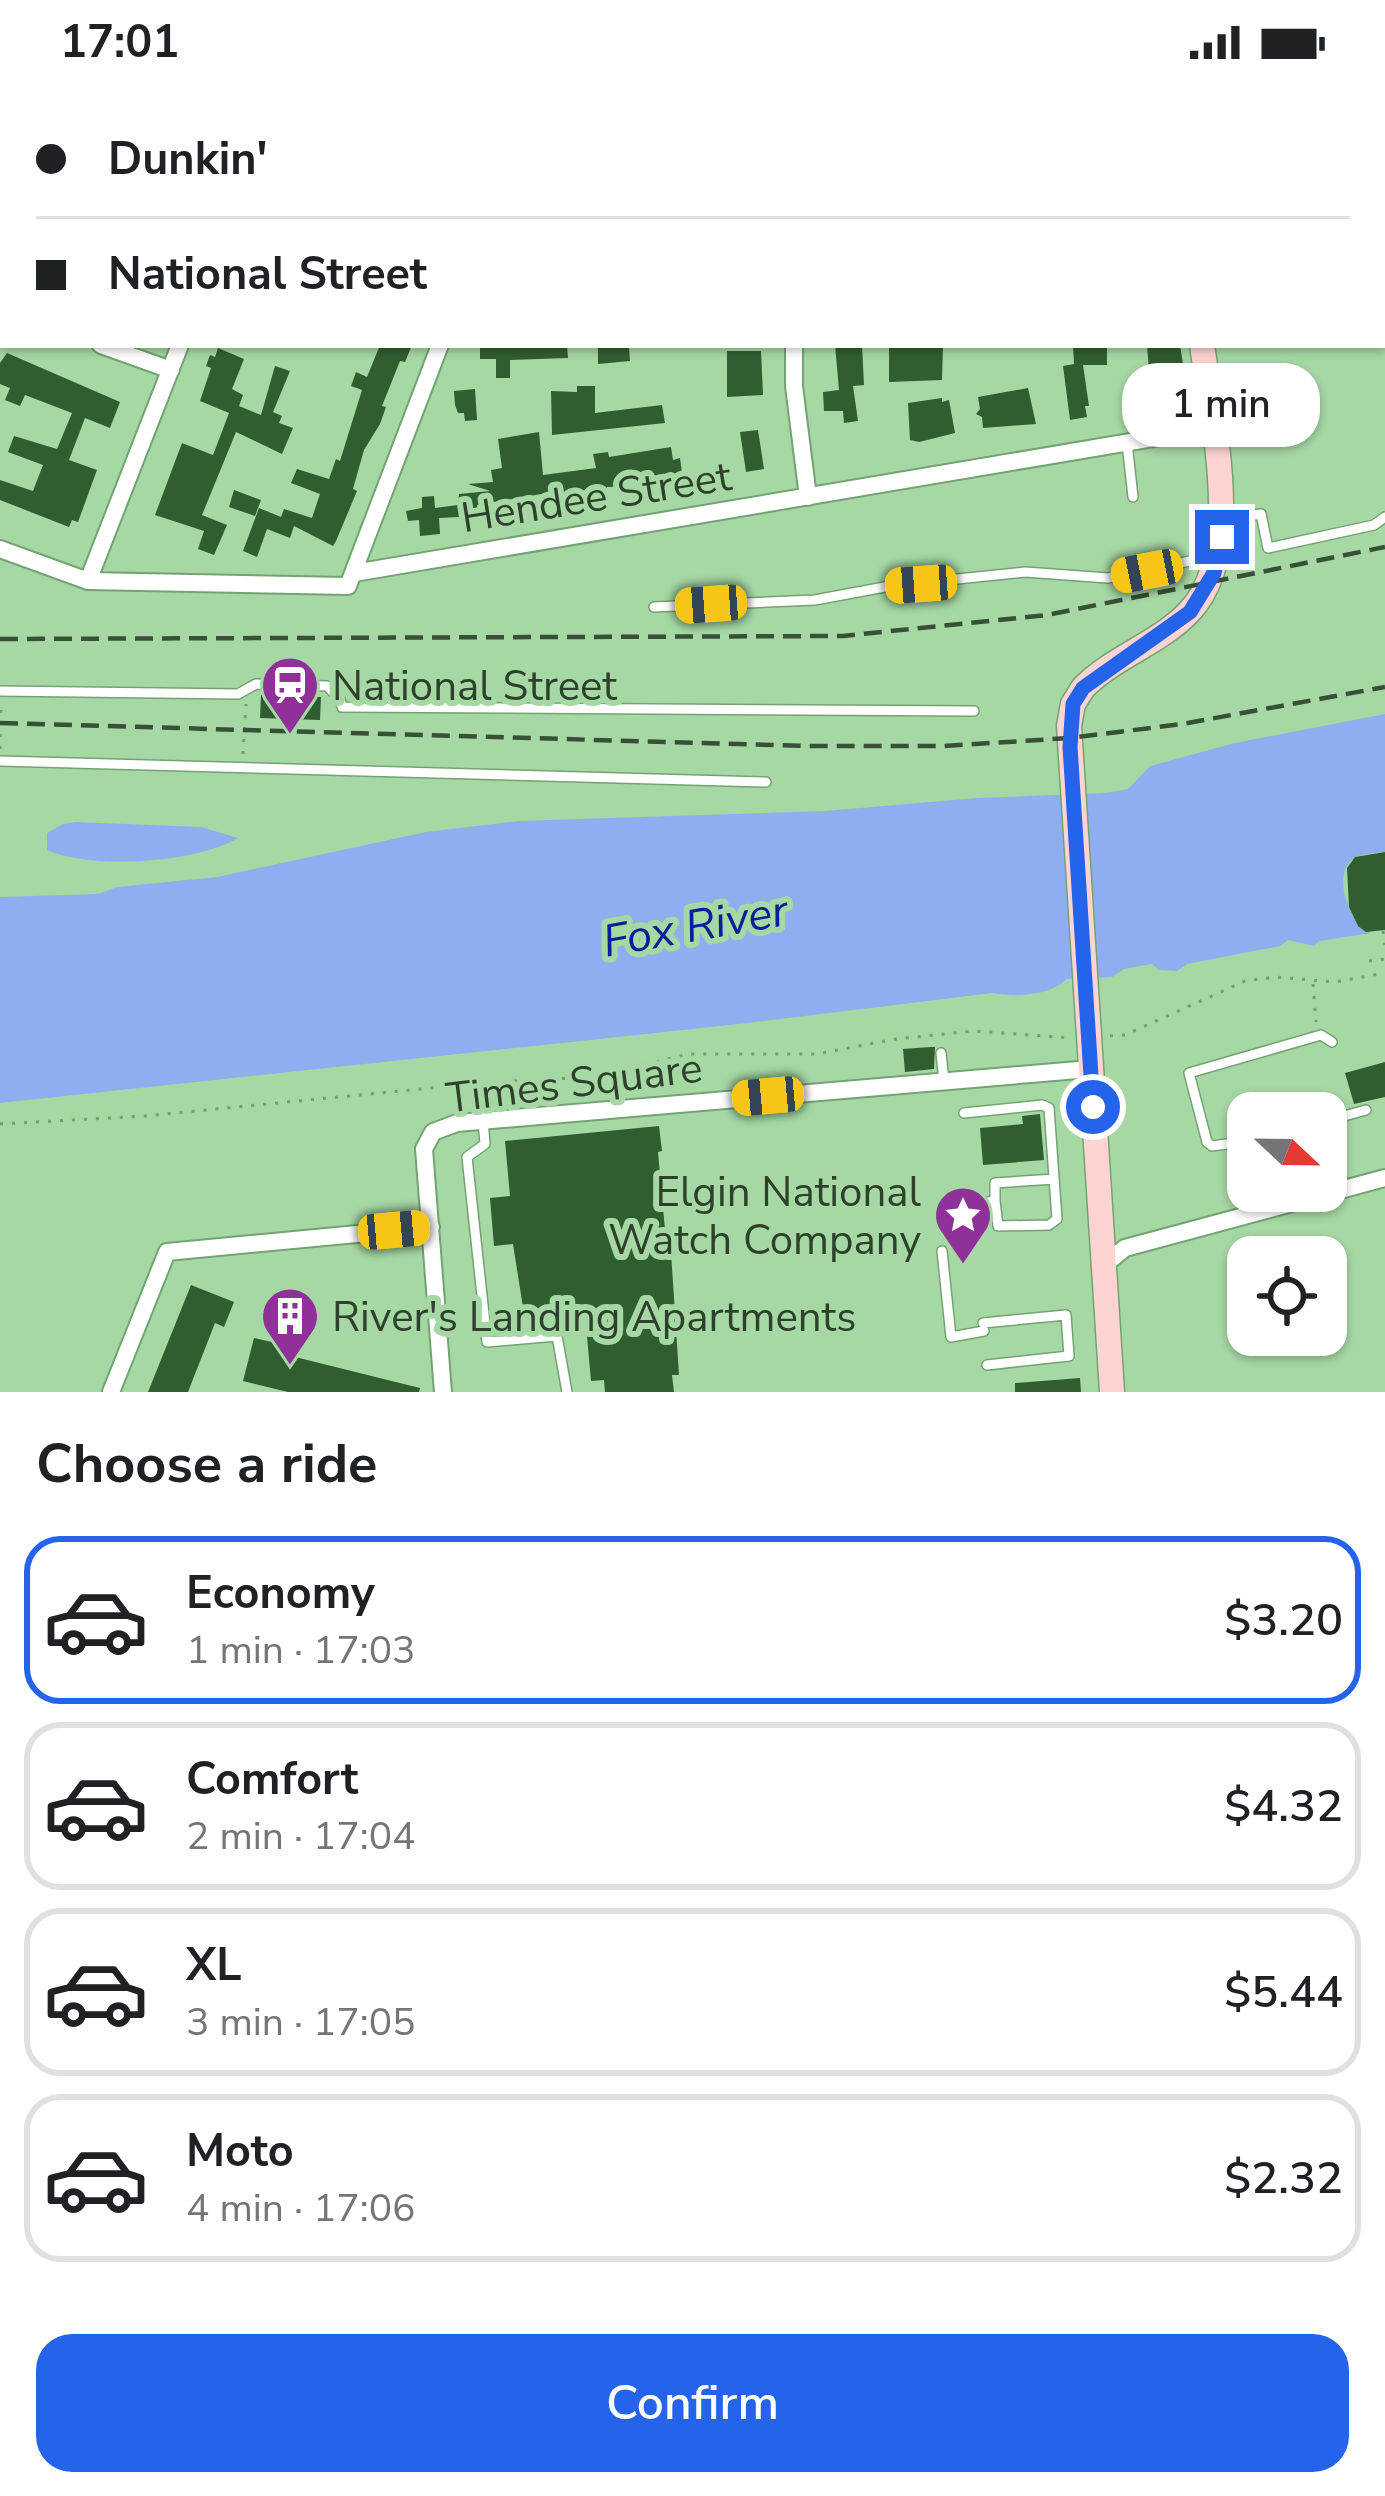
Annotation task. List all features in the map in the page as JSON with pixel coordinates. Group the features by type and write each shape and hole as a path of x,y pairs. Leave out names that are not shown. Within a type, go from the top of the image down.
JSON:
{"street":[{"path":"109,348 171,370"},
{"path":"88,581 179,348"},
{"path":"354,572 439,348"},
{"path":"794,348 808,497"},
{"path":"1112,1392 1110,1253 1090,1069 1069,726 1073,704 1094,676 1190,612 1209,584 1219,555 1222,519 1202,348"},
{"name":"Hendee Street","path":"0,549 88,581 348,586 354,572 1213,428"},
{"name":"Times Square","path":"443,1392 424,1149 433,1132 457,1123 1090,1069"},
{"path":"1110,1253 1385,1178"},
{"path":"110,1392 167,1252 431,1227"}],"lane":[{"path":"1127,443 1133,497"},
{"path":"1222,519 1261,514 1268,548 1374,525 1385,517"},
{"path":"653,607 815,600 890,586 1025,572 1108,578 1219,555"},
{"path":"1,691 238,694 256,684 327,686 342,707 974,711"},
{"path":"0,761 766,782"},
{"path":"1227,1147 1212,1147 1207,1142 1189,1073 1318,1036 1332,1042"},
{"path":"941,1053 944,1081"},
{"path":"964,1113 1048,1106 1054,1179 1054,1223 998,1226 995,1183 1054,1179"},
{"path":"1347,1115 1366,1110"},
{"path":"483,1121 484,1144 467,1157 487,1342 557,1336 567,1392"},
{"path":"972,1205 995,1202"},
{"path":"942,1251 951,1337 983,1327 1066,1315 1069,1356 987,1365"}],"path":[{"path":"242,768 247,688"},
{"path":"0,761 1,691"},
{"path":"1383,931 1385,945"},
{"path":"1369,962 1385,959"},
{"path":"1108,1036 1125,1035 1245,981 1276,977 1313,982 1385,973"},
{"path":"1313,982 1318,1036"},
{"path":"0,1124 595,1077 688,1054 817,1054 974,1031 1075,1038"}],"water":[{"name":"Fox River","path":"1385,714 1385,852 1356,857 1348,864 1343,886 1356,920 1371,933 1319,941 1314,946 1288,940 1280,946 1187,964 1177,971 1159,970 1152,964 1124,969 1112,977 1066,979 1032,994 992,993 0,1103 0,897 98,894 117,887 217,877 426,832 518,821 825,811 1105,793 1128,789 1150,766 1235,743"},
{"path":"76,822 201,827 238,838 197,853 144,861 90,860 47,850 47,833"}],"building":[{"path":"218,348 244,359 232,389 243,395 239,406 261,415 275,366 290,371 273,412 282,416 279,423 293,428 282,454 236,432 202,515 227,525 214,555 198,549 204,531 155,515 182,443 213,455 229,413 200,401 211,368 206,366"},
{"path":"379,348 411,348 405,362 400,361 380,424 364,450 353,489 357,491 333,546 294,526 290,538 267,529 257,557 243,551 259,508 281,517 284,509 312,518 320,494 291,483 297,469 329,479 336,459 340,461 362,390 351,386 356,372 367,377"},
{"path":"480,348 567,348 568,358 510,360 510,378 496,378 496,359 480,359"},
{"path":"598,348 629,348 630,361 598,364"},
{"path":"835,348 862,348 864,385 853,386 858,421 844,423 843,411 824,411 823,392 839,390"},
{"path":"889,348 943,348 942,380 889,382"},
{"path":"1073,348 1107,348 1107,365 1083,365 1087,417 1070,420 1063,366 1074,364"},
{"path":"1147,348 1180,348 1185,377 1177,407 1163,409 1156,381 1150,382"},
{"path":"727,351 761,351 763,395 727,397"},
{"path":"7,353 120,402 110,428 85,418 69,460 97,470 78,522 72,520 69,527 0,500 0,480 33,491 43,465 8,452 14,436 57,449 72,413 25,395 20,406 5,400 10,388 0,384 0,363"},
{"path":"577,386 595,386 595,413 662,405 665,423 552,435 551,391 577,392"},
{"path":"1028,388 1036,424 983,428 982,417 976,414 978,397"},
{"path":"475,389 477,420 465,421 455,405 454,391"},
{"path":"942,398 942,402 949,400 955,433 910,440 908,403"},
{"path":"758,430 764,469 746,472 740,432"},
{"path":"539,432 543,475 596,468 593,454 608,452 609,457 671,447 673,460 680,458 682,473 676,474 677,483 607,487 560,501 559,491 477,505 478,516 439,518 440,534 420,536 419,520 408,521 406,511 422,508 422,497 434,496 435,508 458,505 459,494 490,491 468,484 493,482 491,470 502,468 498,439"},
{"path":"234,490 261,500 255,516 229,507"},
{"name":"National Street","path":"261,695 321,697 320,720 260,718"},
{"path":"1385,852 1385,930 1366,932 1349,907 1347,868 1355,857"},
{"path":"935,1047 934,1069 905,1072 903,1049"},
{"path":"1385,1062 1385,1097 1354,1104 1345,1073"},
{"path":"1040,1114 1044,1160 983,1165 980,1128 1023,1124 1022,1116"},
{"path":"659,1126 679,1375 672,1375 674,1392 605,1392 604,1380 591,1381 585,1314 525,1320 513,1244 494,1246 490,1198 510,1196 505,1141"},
{"name":"River's Landing Apartments","path":"191,1285 234,1302 224,1327 215,1323 188,1392 148,1392"},
{"name":"River's Landing Apartments","path":"254,1338 281,1344 279,1353 420,1388 419,1392 288,1392 243,1381"},
{"path":"1080,1378 1081,1392 1015,1392 1015,1383"}],"railway":[{"path":"0,639 843,636 1047,615 1385,547"},
{"path":"0,723 944,746 1070,738 1182,724 1385,687"}],"place":[{"name":"National Street","path":"290,736"},
{"name":"Elgin National Watch Company","path":"963,1266"},
{"name":"River's Landing Apartments","path":"290,1367"}],"route":[{"path":"1093,1107 1070,747 1073,704 1094,676 1190,612 1214,573 1222,537"}]}
